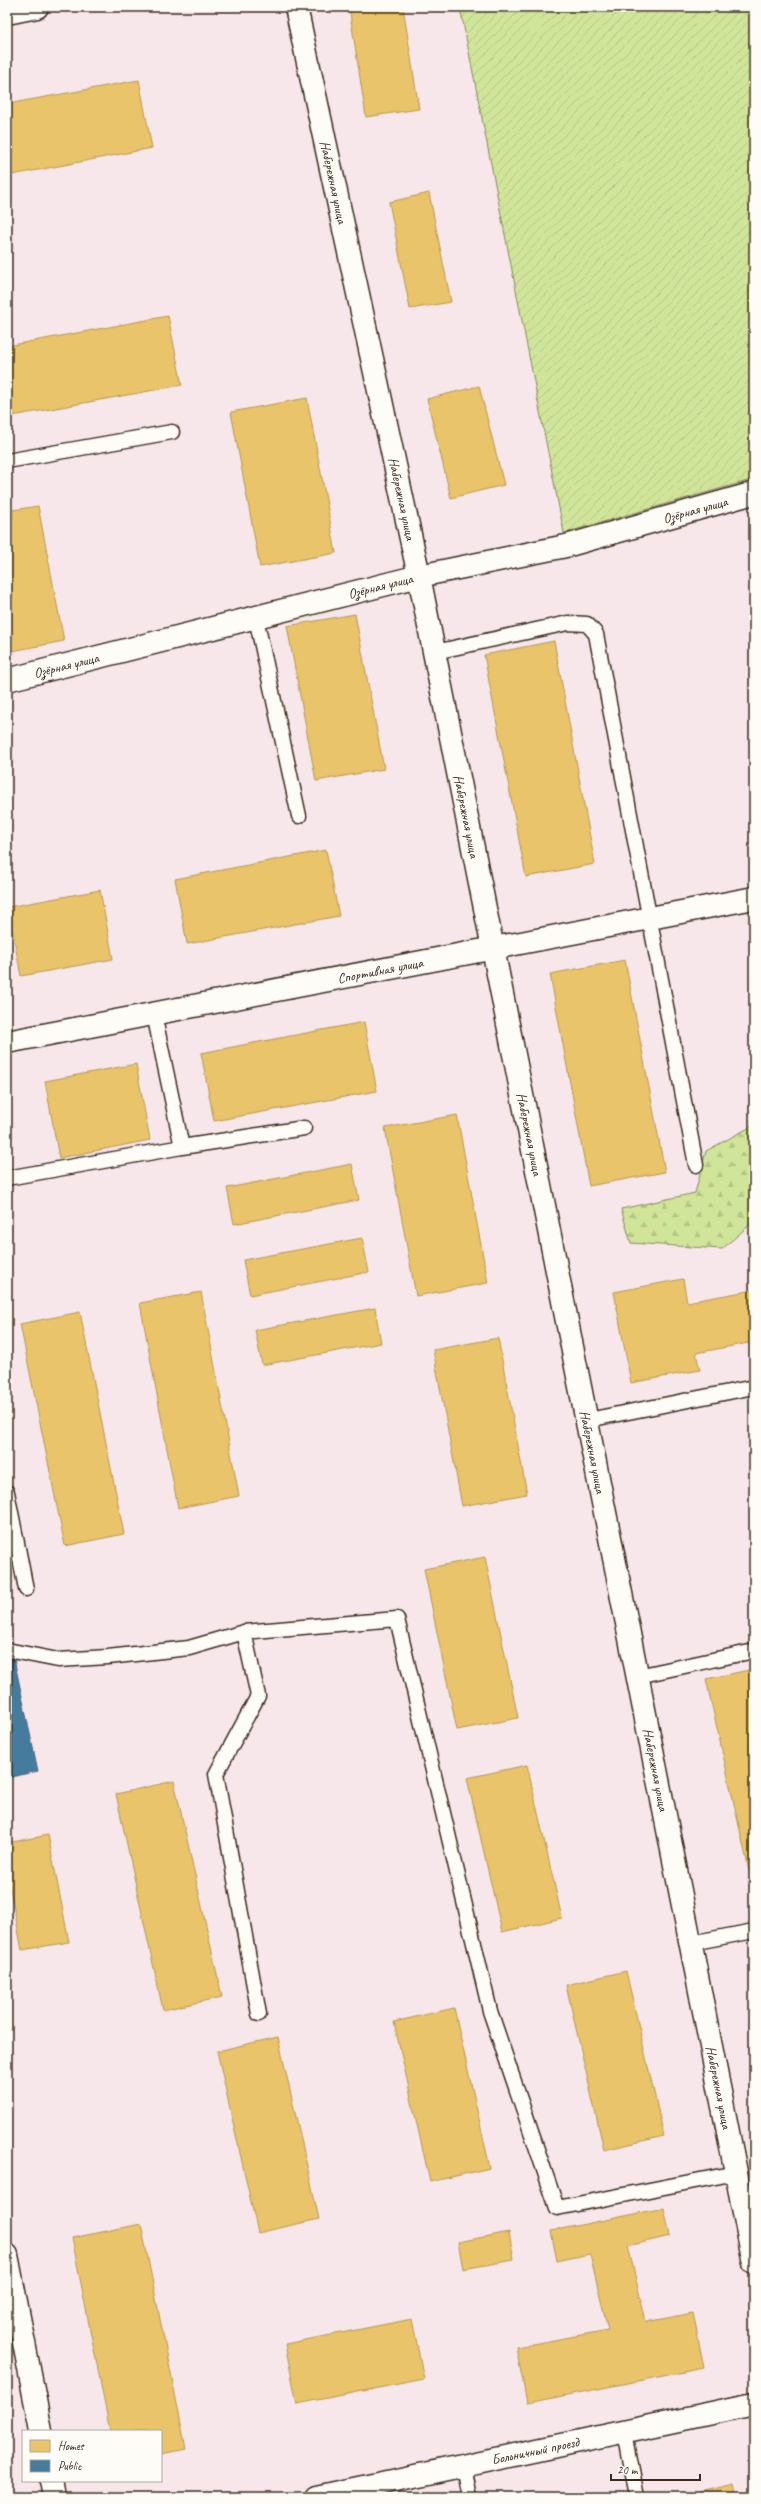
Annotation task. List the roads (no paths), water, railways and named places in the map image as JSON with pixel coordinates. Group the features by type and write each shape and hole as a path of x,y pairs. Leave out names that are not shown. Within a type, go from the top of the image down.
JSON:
{"street":[{"path":"7,13 37,7"},
{"name":"Набережная улица","path":"296,7 435,652 754,2264"},
{"name":"Озёрная улица","path":"7,680 419,576 566,546 754,493"},
{"name":"Спортивная улица","path":"7,1042 754,898"},
{"path":"7,2256 11,2300 41,2430"},
{"name":"Больничный проезд","path":"316,2497 754,2404"},
{"path":"51,2482 54,2497"}],"lane":[{"path":"7,461 172,432"},
{"path":"256,618 299,816"},
{"path":"435,652 568,623 587,624 596,634 651,918 696,1165"},
{"path":"154,1014 182,1147"},
{"path":"7,1178 182,1147 304,1128"},
{"path":"588,1420 754,1387"},
{"path":"7,1492 26,1589"},
{"path":"7,1650 58,1660 108,1657 189,1648 244,1632 397,1619 490,2011 557,2208 736,2173"},
{"path":"244,1632 258,1696 216,1774 259,2014"},
{"path":"638,1676 754,1651"},
{"path":"691,1943 754,1931"},
{"path":"625,2432 637,2497"},
{"path":"464,2466 470,2497"}]}
